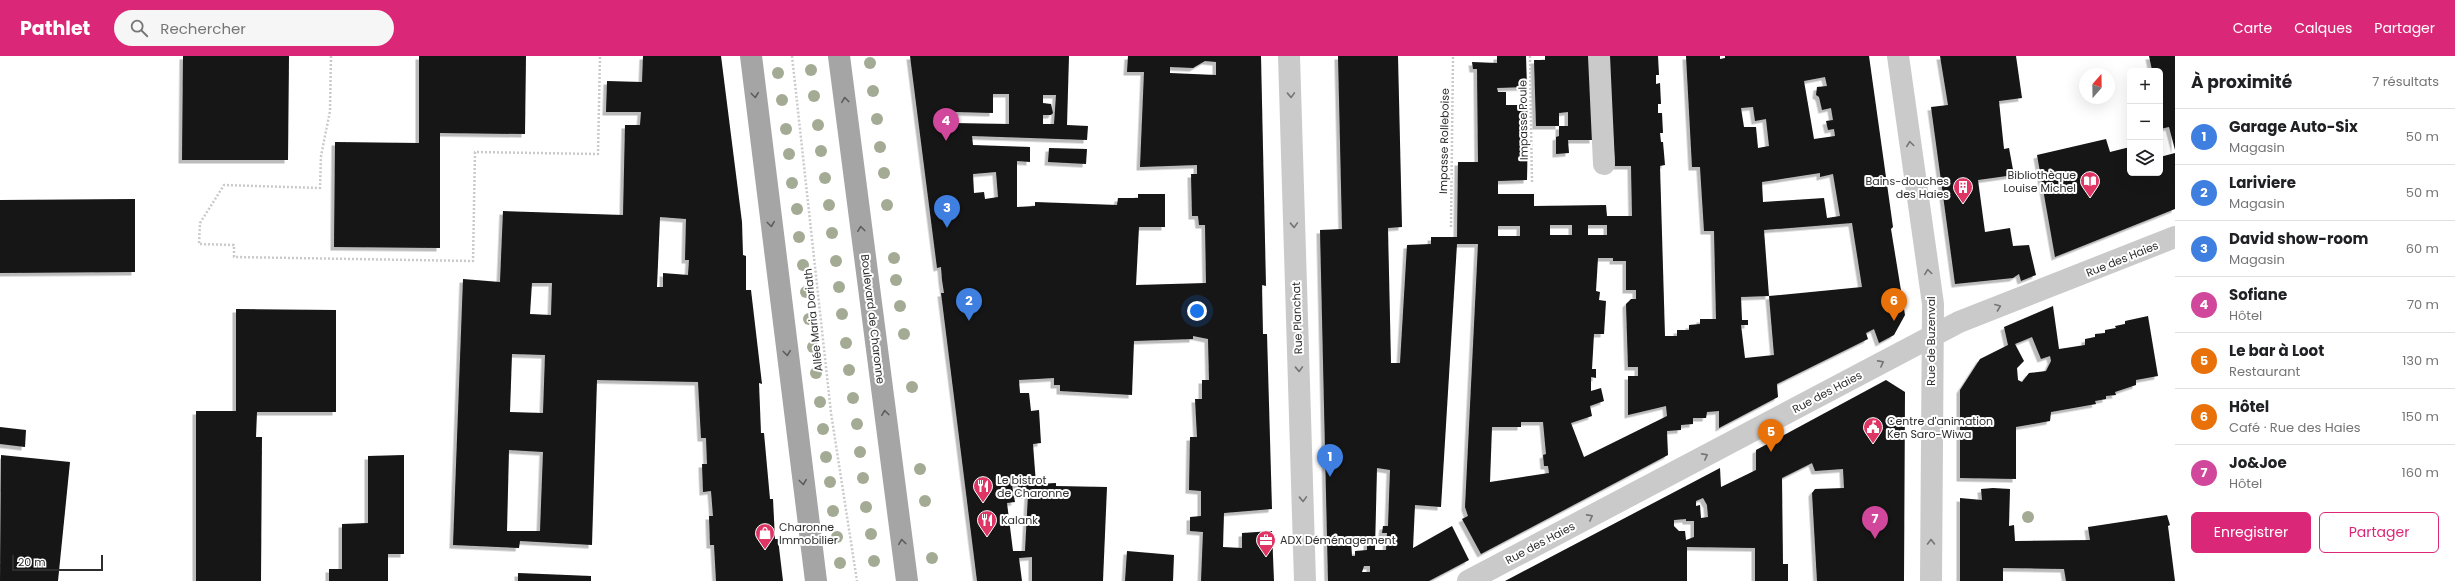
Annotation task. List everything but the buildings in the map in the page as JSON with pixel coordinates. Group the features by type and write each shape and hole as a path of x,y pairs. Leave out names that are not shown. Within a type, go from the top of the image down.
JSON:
{"main road":[{"path":"751,56 816,581"},
{"name":"Boulevard de Charonne","path":"839,56 907,581"}],"street":[{"name":"Rue Planchat","path":"1289,56 1305,581"},
{"path":"1599,56 1604,164"},
{"name":"Rue de Buzenval","path":"1898,56 1933,304 1931,581"},
{"name":"Rue des Haies","path":"1468,581 1959,322 2175,238"}],"path":[{"path":"331,56 330,110 321,156 320,188 224,185 200,223 199,244 234,245 234,257 473,262 475,152 598,154 600,56"},
{"name":"Allée Maria Doriath","path":"792,56 831,414 857,581"},
{"name":"Impasse Rolleboise","path":"1451,227 1453,56"},
{"name":"Impasse Poule","path":"1530,56 1532,184"}],"place":[{"name":"Sofiane","path":"946,141"},
{"name":"Bibliothèque Louise Michel","path":"2090,198"},
{"name":"Bains-douches des Haies","path":"1963,204"},
{"name":"David show-room","path":"947,228"},
{"name":"Lariviere","path":"969,321"},
{"name":"Hôtel","path":"1894,321"},
{"name":"Centre d'animation Ken Saro-Wiwa","path":"1873,444"},
{"name":"Le bar à Loot","path":"1771,452"},
{"name":"Garage Auto-Six","path":"1330,477"},
{"name":"Le bistrot de Charonne","path":"983,503"},
{"name":"Kalank","path":"987,537"},
{"name":"Jo&Joe","path":"1875,539"},
{"name":"Charonne Immobilier","path":"765,550"},
{"name":"ADX Déménagement","path":"1266,557"}]}
